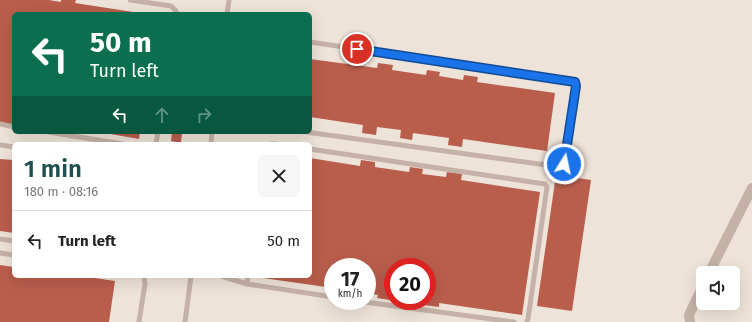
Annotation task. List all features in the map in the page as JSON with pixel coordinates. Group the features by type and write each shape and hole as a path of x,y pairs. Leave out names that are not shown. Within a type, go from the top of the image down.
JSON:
{"street":[{"path":"713,266 752,188"},
{"path":"690,322 689,315 696,300"}],"lane":[{"path":"130,0 171,6 176,12"},
{"path":"227,12 229,0"},
{"path":"312,42 574,81 576,84 564,164 561,167 312,133"},
{"path":"0,124 12,127"},
{"path":"61,134 111,142"},
{"path":"0,145 12,147"},
{"path":"312,149 545,184 547,187 546,195 527,322"},
{"path":"0,239 12,242"},
{"path":"0,253 12,255"},
{"path":"140,322 145,284 144,278"},
{"path":"186,322 191,278"},
{"path":"228,278 247,284 324,296"},
{"path":"247,284 248,278"},
{"path":"376,304 514,322"}],"building":[{"path":"0,0 49,0 61,2 61,0 76,0 75,3 133,12 12,12 12,125 0,124"},
{"path":"312,59 377,68 378,63 393,65 392,70 426,75 427,70 440,72 439,76 463,80 464,75 478,77 477,82 555,93 547,151 463,139 462,147 448,145 449,138 413,133 412,140 400,138 401,130 377,127 376,135 362,133 363,125 312,117"},
{"path":"110,134 140,134 139,139"},
{"path":"172,134 182,134 181,142 171,141"},
{"path":"312,158 360,166 361,160 375,162 375,167 409,172 410,167 423,169 422,174 446,177 447,172 462,174 461,180 540,192 522,315 439,303 439,307 436,307 436,258 384,258 384,299 377,298 378,295 376,295 376,258 324,258 324,287 263,278 312,278"},
{"path":"0,159 12,160 12,233 0,231"},
{"path":"556,175 591,180 572,311 537,306"},
{"path":"0,265 12,267 12,278 95,278 115,281 109,322 0,322"}],"route":[{"path":"357,49 575,82 576,86 564,164"}]}
